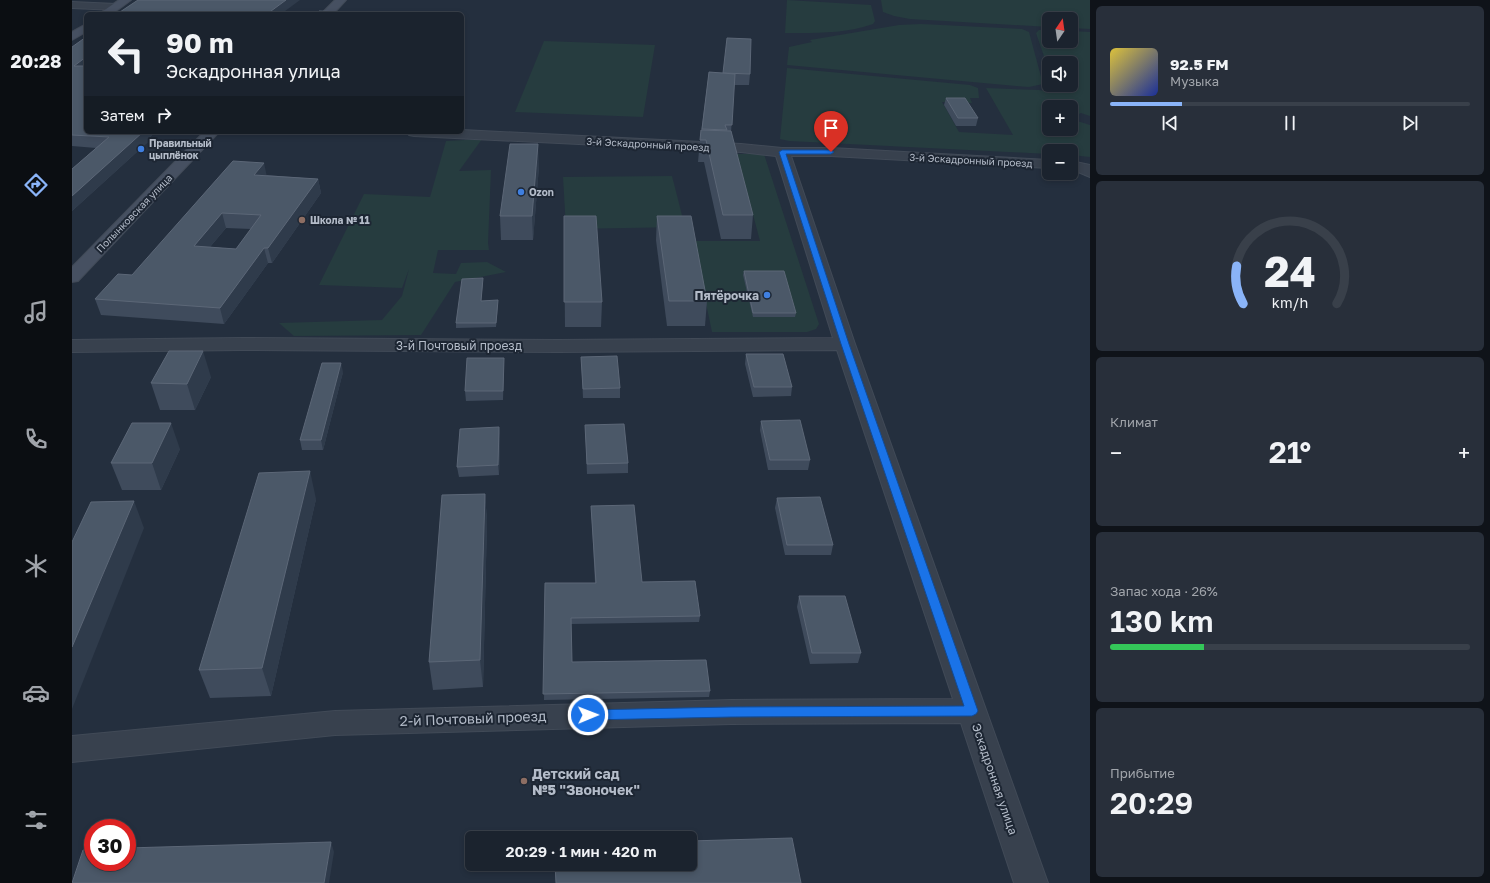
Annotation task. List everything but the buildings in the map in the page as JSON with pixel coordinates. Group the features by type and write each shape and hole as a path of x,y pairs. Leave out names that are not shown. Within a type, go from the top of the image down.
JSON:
{"street":[{"path":"109,12 126,0"},
{"path":"329,12 341,0"},
{"path":"72,5 116,7"},
{"path":"72,37 84,28"},
{"name":"Полынковская улица","path":"72,277 210,134"},
{"name":"3-й Эскадронный проезд","path":"455,134 741,148 782,152 831,152 1042,164"},
{"name":"Эскадронная улица","path":"782,152 845,344 1031,883"},
{"name":"3-й Почтовый проезд","path":"72,346 241,344 550,346 845,344"},
{"name":"2-й Почтовый проезд","path":"72,749 335,723 731,712 972,711"}],"green space":[{"path":"787,0 871,5 875,21 873,24 852,30 818,33 785,33"},
{"path":"881,0 1090,0 1090,29 1078,28 1078,12 1042,12 1042,27 910,19 883,12"},
{"path":"921,24 1022,29 1029,32 1042,84 1029,87 787,65 789,47 812,42 810,40 899,25"},
{"path":"1039,30 1042,30 1042,48 1078,48 1078,31 1090,32 1090,116 1081,113 1078,114 1078,100 1042,100 1042,136 1078,136 1078,121 1090,125 1090,157 1078,156 1078,144 1042,144 1042,154 789,141 780,139 787,68 970,85 978,88 979,98 970,98 972,103 942,102 959,132 1013,135 986,88 1039,90 1042,90 1042,92 1060,93 1078,92 1078,56 1044,56 1036,33"},
{"path":"544,41 655,45 643,117 515,112"},
{"path":"482,139 459,171 491,170 489,250 438,250 433,273 456,274 461,263 487,262 506,272 455,282 421,335 294,336 279,323 382,320 402,296 409,269 402,288 319,285 364,194 430,197 446,141"},
{"path":"737,154 764,154 819,324 816,329 807,332 712,332 693,241 760,241"},
{"path":"672,176 685,227 566,229 563,177"}],"place":[{"name":"Правильный цыплёнок","path":"141,149"},
{"name":"Ozon","path":"521,192"},
{"name":"Школа № 11","path":"302,220"},
{"name":"Пятёрочка","path":"767,295"},
{"name":"Детский сад №5 \"Звоночек\"","path":"524,781"}],"route":[{"path":"588,715 731,712 972,711 845,344 782,152 831,152"}]}
